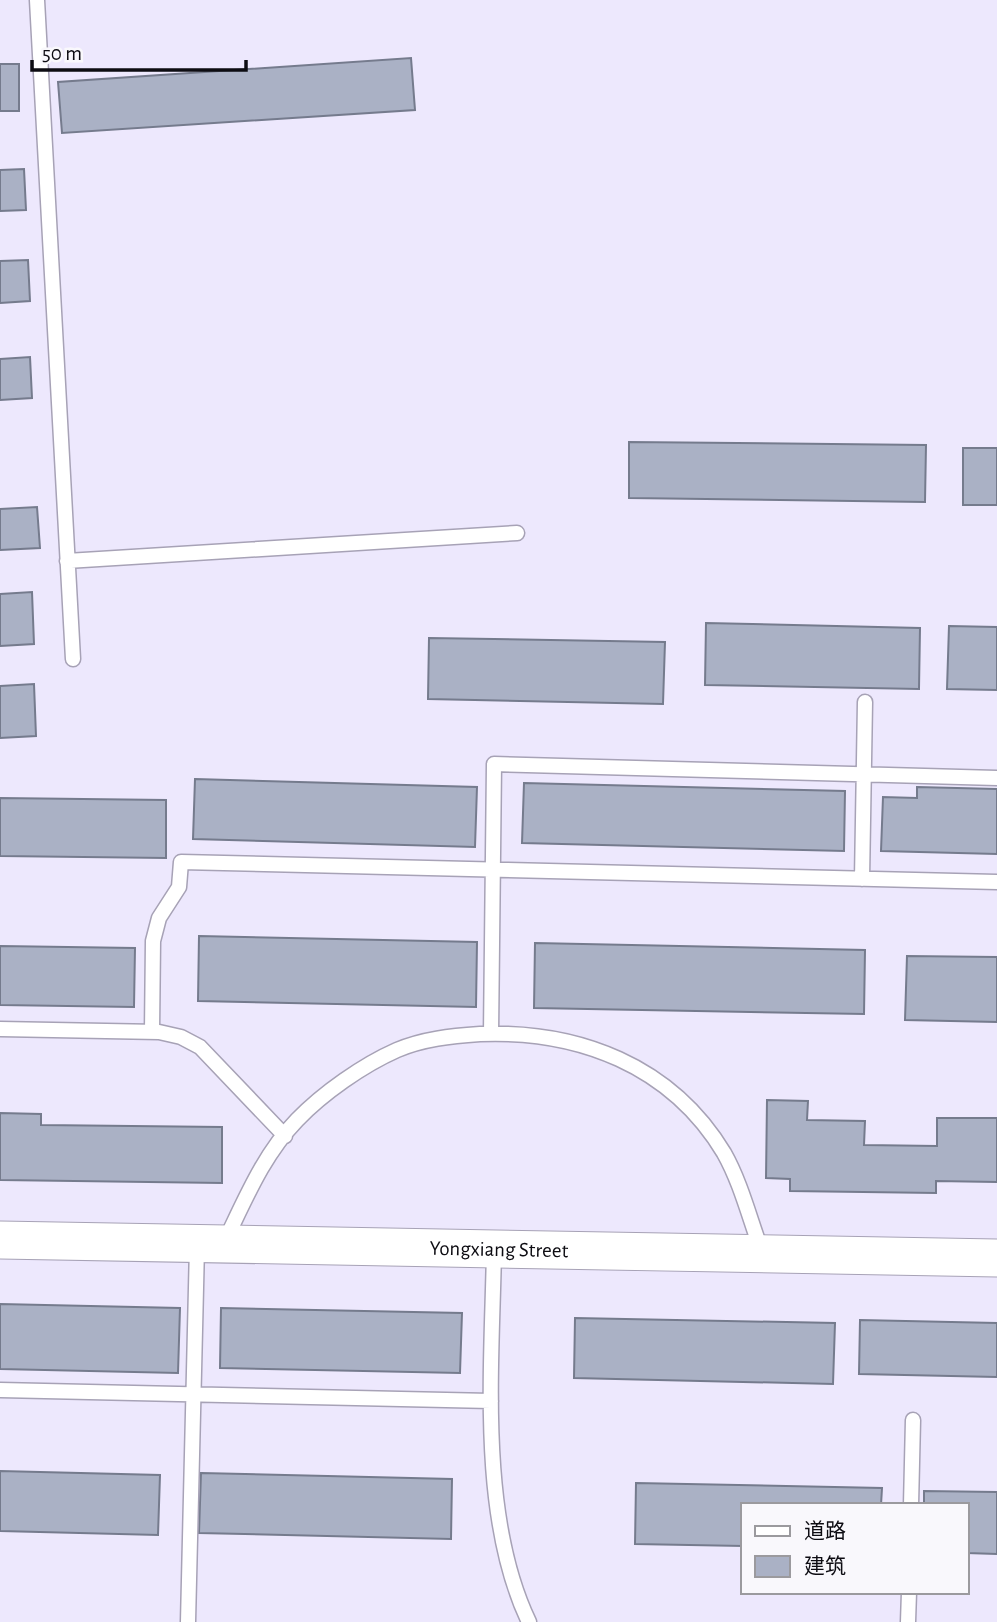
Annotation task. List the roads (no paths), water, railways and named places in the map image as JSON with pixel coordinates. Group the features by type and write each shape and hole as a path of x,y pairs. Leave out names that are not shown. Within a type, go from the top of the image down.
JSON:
{"street":[{"name":"Yongxiang Street","path":"0,1240 997,1258"}],"lane":[{"path":"37,0 73,659"},
{"path":"67,561 517,533"},
{"path":"862,879 865,702"},
{"path":"491,1034 494,764 997,778"},
{"path":"152,1031 153,941 159,918 179,887 181,862 997,882"},
{"path":"0,1029 152,1031 181,1037 200,1047 285,1136"},
{"path":"188,1622 194,1395 211,1243 264,1162 297,1120 356,1074 397,1050 444,1036 491,1034 555,1037 606,1051 651,1076 695,1117 724,1154 762,1254"},
{"path":"494,1249 491,1401 493,1475 513,1574 529,1622"},
{"path":"0,1390 491,1401"},
{"path":"911,1503 914,1420"},
{"path":"908,1622 909,1594"}]}
